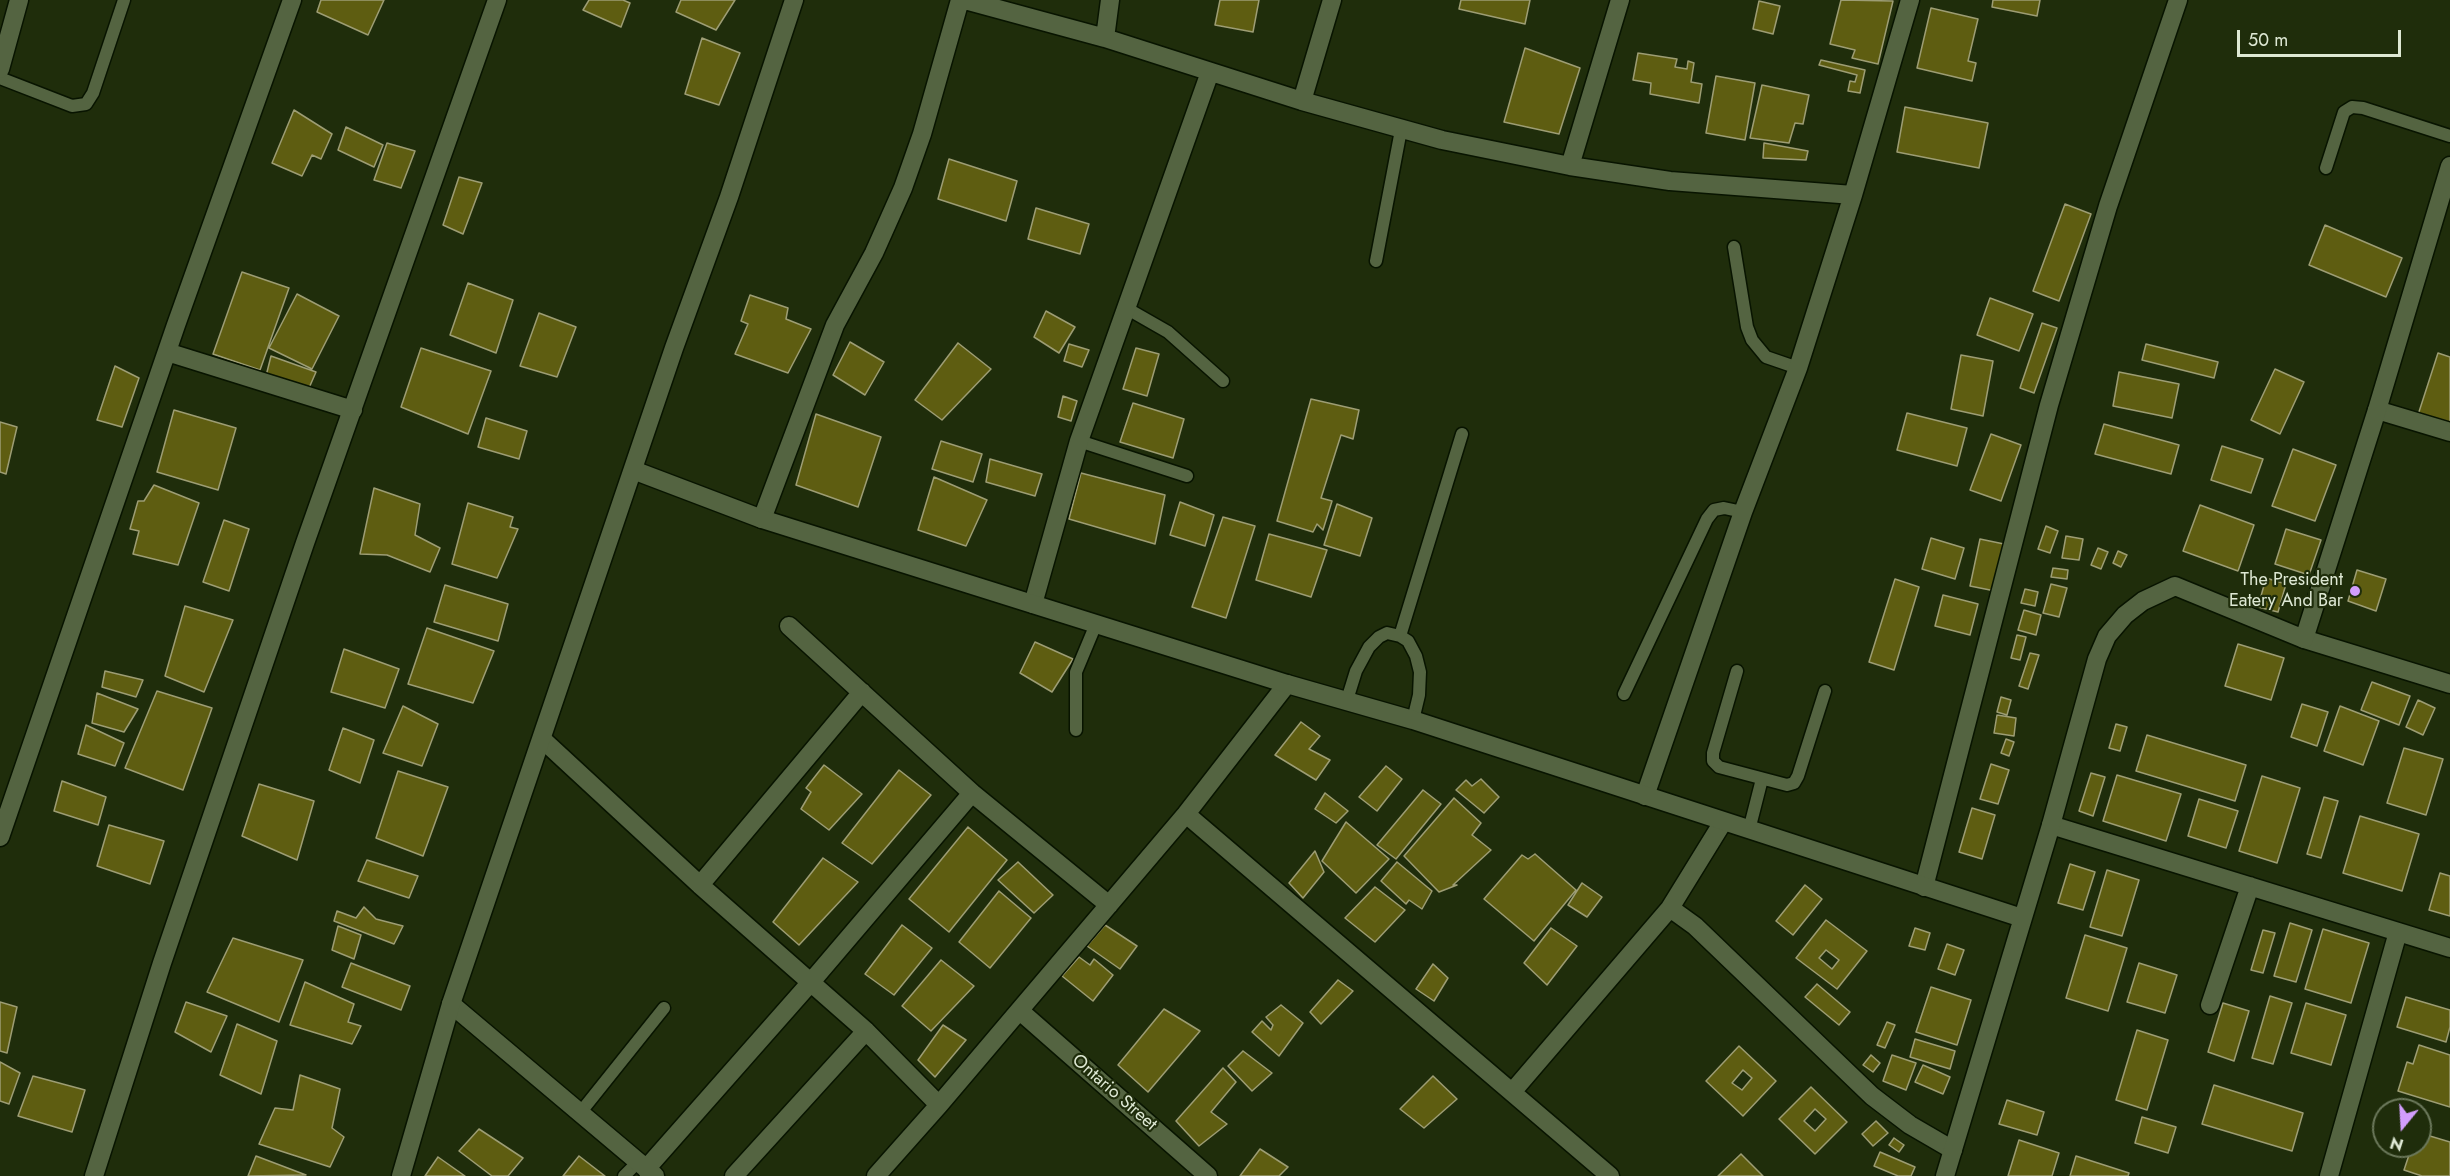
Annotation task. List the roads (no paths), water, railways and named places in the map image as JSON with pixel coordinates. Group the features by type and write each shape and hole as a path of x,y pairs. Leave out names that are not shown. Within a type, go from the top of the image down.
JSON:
{"street":[{"path":"0,69 19,0"},
{"path":"0,837 167,352 292,0"},
{"path":"94,1176 162,963 305,543 497,0"},
{"path":"401,1176 451,1004 633,470 729,197 794,0"},
{"path":"762,519 835,324 874,253 903,188 922,134 960,0"},
{"path":"965,0 1105,38 1401,130 1570,166 1670,181 1853,195"},
{"path":"1105,38 1110,0"},
{"path":"1302,101 1332,0"},
{"path":"1570,166 1620,0"},
{"path":"1646,796 1743,512 1798,368 1853,195 1910,0"},
{"path":"1924,887 2049,405 2108,206 2178,0"},
{"path":"1033,604 1079,441 1210,72"},
{"path":"2304,639 2378,410 2450,166"},
{"path":"167,352 353,410"},
{"path":"2378,410 2450,432"},
{"path":"633,470 762,519 1287,684 1413,720 2022,918"},
{"path":"1945,1176 2051,825 2100,651 2107,636 2125,615 2143,601 2175,586 2304,639 2450,684"},
{"path":"789,626 972,793 1109,905"},
{"path":"876,1176 1020,1011 1186,814 1287,684"},
{"path":"700,885 862,692"},
{"path":"542,739 700,885 866,1031 939,1105"},
{"path":"451,1004 646,1169 972,793"},
{"path":"1186,814 1610,1176"},
{"path":"1513,1091 1670,909 1723,822"},
{"path":"2051,825 2450,948"},
{"path":"2210,1005 2250,886"},
{"path":"1670,909 1695,926 1872,1096 1910,1125 1953,1150"},
{"path":"2328,1176 2398,932"},
{"name":"Ontario Street","path":"1020,1011 1208,1176"},
{"path":"734,1176 866,1031"}],"lane":[{"path":"0,78 72,106 86,105 93,93 124,0"},
{"path":"2326,168 2344,112 2352,107 2363,108 2450,136"},
{"path":"1376,261 1401,130"},
{"path":"1734,247 1747,327 1752,340 1766,357 1798,368"},
{"path":"1126,308 1168,332 1223,381"},
{"path":"1400,636 1462,434"},
{"path":"1079,441 1187,476"},
{"path":"1624,694 1707,519 1714,510 1724,508 1743,512"},
{"path":"1076,730 1076,672 1096,624"},
{"path":"1347,700 1356,671 1369,647 1387,633 1400,636 1408,641 1416,656 1420,672 1419,695 1413,720"},
{"path":"1737,671 1713,753 1713,761 1719,767 1787,785 1794,783 1798,776 1825,691"},
{"path":"1749,830 1762,778"},
{"path":"580,1113 664,1008"},
{"path":"624,1176 646,1169"}],"place":[{"name":"The President Eatery And Bar","path":"2355,591"}]}
